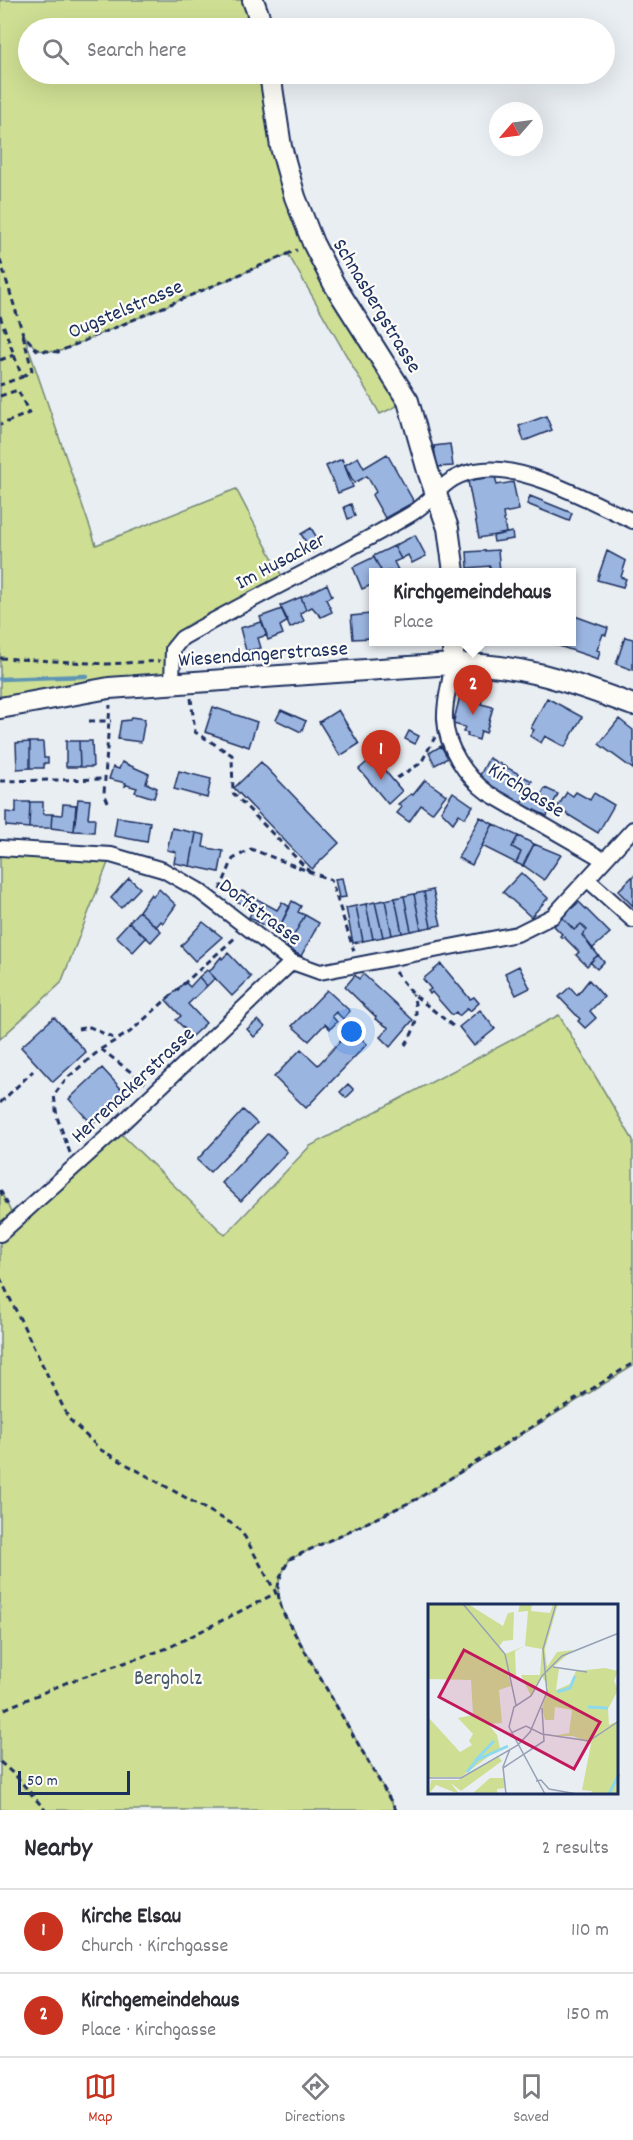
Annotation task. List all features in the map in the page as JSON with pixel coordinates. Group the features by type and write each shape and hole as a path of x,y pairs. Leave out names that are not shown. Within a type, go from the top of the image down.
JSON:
{"main road":[{"path":"253,0 259,18"},
{"name":"Schnasbergstrasse","path":"272,84 281,147 295,197 313,243 334,285 408,400 448,528 453,568"},
{"path":"452,664 454,646"},
{"name":"Wiesendangerstrasse","path":"0,708 109,688 452,664 495,664 552,675 633,705"}],"street":[{"name":"Im Husacker","path":"171,661 172,649 182,638 414,512 447,480 482,470 506,470 572,492 633,521"},
{"path":"171,661 172,683"},
{"name":"Kirchgasse","path":"452,664 445,720 451,745 474,783 604,860"},
{"name":"Dorfstrasse","path":"0,848 111,855 163,870 213,902 292,962 320,972 517,934 554,916 633,829"},
{"path":"587,879 633,920"},
{"name":"Herrenackerstrasse","path":"0,1234 292,962"}],"path":[{"name":"Ougstelstrasse","path":"23,334 38,350 58,352 313,243"},
{"path":"0,260 32,370 22,377 0,385"},
{"path":"0,316 2,329 22,377"},
{"path":"0,360 14,355"},
{"path":"0,396 18,390 29,412 0,425"},
{"path":"0,658 107,664 171,661"},
{"path":"190,693 195,732 232,755 233,793 310,872"},
{"path":"108,802 104,793 111,721 110,703"},
{"path":"89,722 111,721"},
{"path":"397,778 421,763 432,738 448,734"},
{"path":"0,781 105,779"},
{"path":"213,902 222,888 233,859 250,849 331,880 357,966"},
{"path":"76,1165 67,1148 57,1117 54,1095 66,1079 101,1049 130,1032 184,981 247,928"},
{"path":"386,960 413,994 453,1026"},
{"path":"405,1045 413,1034 418,1016 413,994"},
{"path":"78,1029 90,1027 115,1039"},
{"path":"101,1049 156,1091"},
{"path":"0,1104 33,1071"},
{"path":"0,1190 15,1220"},
{"path":"0,1278 69,1419 101,1450 236,1526 245,1538 276,1593 284,1613 396,1810"},
{"path":"0,1711 68,1682 168,1647 276,1593 281,1574 290,1560 418,1498 633,1364"},
{"path":"0,1762 16,1776 45,1810"}],"green space":[{"path":"0,0 258,0 261,18 18,18 18,84 272,84 295,197 408,401 380,414 288,254 58,352 37,350 24,335 96,545 236,489 285,582 182,638 172,683 0,708"},
{"path":"0,848 111,855 61,983 0,1039"},
{"name":"Bergholz","path":"559,1015 633,1140 633,1366 419,1498 290,1559 278,1585 284,1613 396,1810 0,1810 0,1190 15,1220 116,1129 225,1235 310,1146"}],"building":[{"path":"546,416 552,430 524,441 519,426"},
{"path":"450,444 453,466 437,467 434,446"},
{"path":"387,454 414,502 385,518 372,495 376,492 367,476 354,483 345,465 358,457 364,468"},
{"path":"342,459 353,487 338,493 326,466"},
{"path":"495,476 497,485 513,482 519,510 503,513 506,533 479,538 468,481"},
{"path":"530,496 572,513 569,521 527,504"},
{"path":"351,504 355,516 348,519 344,507"},
{"path":"311,528 322,546 312,552 301,534"},
{"path":"512,532 513,539 494,542 493,536"},
{"path":"415,535 426,556 412,563 408,555 401,559 394,546"},
{"path":"394,546 401,559 394,562 397,568 380,568 373,556"},
{"path":"498,550 500,568 490,568 490,566 468,568 467,552"},
{"path":"607,551 626,561 621,577 626,579 623,587 597,580"},
{"path":"374,557 380,568 369,568 369,586 362,589 353,567"},
{"path":"327,584 332,596 326,599 332,612 321,617 312,607 306,610 301,597"},
{"path":"301,597 306,610 300,613 304,621 290,628 280,606"},
{"path":"282,609 288,621 280,626 283,634 268,640 260,617"},
{"path":"369,614 369,638 353,639 351,616"},
{"path":"576,616 608,628 597,650 600,651 598,659 559,646 576,646"},
{"path":"262,622 267,635 258,638 261,648 246,651 240,628"},
{"path":"625,637 633,639 633,670 616,664"},
{"path":"464,680 486,686 481,704 493,707 486,733 481,731 479,740 467,736 468,733 463,732 465,727 453,724"},
{"path":"547,698 582,717 565,747 545,736 541,743 530,736 534,730 531,728"},
{"path":"213,707 257,722 249,747 205,732"},
{"path":"281,710 306,721 301,732 276,720"},
{"path":"338,710 359,744 340,756 319,722"},
{"path":"131,717 145,719 141,742 118,739 121,721 130,720"},
{"path":"619,719 633,730 633,769 599,744"},
{"path":"409,731 419,736 415,744 405,739"},
{"path":"66,741 79,741 80,767 66,767"},
{"path":"79,741 92,741 93,767 80,767"},
{"path":"30,742 30,768 17,769 16,743"},
{"path":"30,742 43,742 44,758 48,758 48,763 44,763 44,768 30,768"},
{"path":"441,746 448,758 435,765 429,753"},
{"path":"381,750 389,759 381,766 402,791 388,804 359,769"},
{"path":"489,758 532,781 521,804 495,790 479,777"},
{"path":"122,762 149,774 146,783 157,788 154,798 135,792 137,788 125,786 126,783 109,779 113,767 119,769"},
{"path":"261,762 339,843 312,869 234,788"},
{"path":"179,771 211,779 207,798 174,789"},
{"path":"425,780 446,795 432,813 421,805 409,822 397,813 402,807 398,804 411,794 413,795"},
{"path":"545,788 558,794 547,816 521,804 527,791 540,797"},
{"path":"453,792 473,806 465,818 459,814 453,823 441,811"},
{"path":"567,792 573,796 576,792 590,800 594,793 614,805 598,833 557,808"},
{"path":"78,799 90,800 88,818 95,818 94,832 74,831"},
{"path":"16,802 30,802 29,828 6,826 6,812 16,813"},
{"path":"30,802 43,802 43,814 52,814 51,828 29,828"},
{"path":"63,804 76,805 74,831 51,828 52,814 62,815"},
{"path":"117,817 150,822 147,842 114,836"},
{"path":"480,817 493,824 472,865 458,858"},
{"path":"493,824 518,836 512,847 521,852 516,863 482,846"},
{"path":"172,828 196,833 190,866 174,863 176,852 167,850"},
{"path":"196,833 205,835 203,847 223,851 219,872 190,866"},
{"path":"518,836 534,844 523,866 516,863 521,852 512,847"},
{"path":"534,844 561,855 544,880 523,865"},
{"path":"521,873 548,898 531,917 503,892"},
{"path":"633,876 633,906 618,891"},
{"path":"129,878 140,888 121,908 111,898"},
{"path":"342,878 346,897 339,898 335,879"},
{"path":"159,889 176,905 163,923 161,921 156,927 139,911 151,894 153,896"},
{"path":"433,890 441,925 431,927 424,892"},
{"path":"242,891 277,910 282,902 290,907 280,926 268,920 265,926 249,917 253,910 236,901"},
{"path":"424,892 431,927 421,929 414,894"},
{"path":"414,894 421,929 411,931 404,896"},
{"path":"404,896 411,931 402,933 395,898"},
{"path":"395,898 402,933 392,935 385,900"},
{"path":"385,900 392,935 383,937 375,902"},
{"path":"292,901 301,906 298,912 305,915 289,944 281,940 287,930 280,926"},
{"path":"375,902 383,937 373,939 366,904"},
{"path":"579,902 610,933 592,949 582,935 587,930 581,924 574,930 562,917"},
{"path":"366,904 373,939 363,941 356,906"},
{"path":"356,906 363,941 353,943 346,908"},
{"path":"139,911 161,931 151,942 129,922"},
{"path":"305,915 319,923 301,956 287,948"},
{"path":"562,917 574,930 581,924 587,930 582,935 598,955 587,966 576,955 579,952 564,937 560,936 562,934 554,926"},
{"path":"129,922 146,938 133,952 116,936"},
{"path":"203,922 222,937 195,961 181,946"},
{"path":"228,953 251,977 232,996 209,972 221,957 222,959"},
{"path":"598,955 604,962 597,969 590,962"},
{"path":"441,964 470,999 474,997 479,1003 470,1011 468,1008 459,1016 456,1012 452,1015 432,992 430,994 428,991 431,989 423,979"},
{"path":"519,966 530,988 516,995 505,973"},
{"path":"207,970 215,978 207,986 199,977"},
{"path":"363,974 413,1020 390,1047 380,1037 389,1028 375,1019 376,1017 345,987 355,975 359,979"},
{"path":"199,977 207,986 188,1004 206,1023 192,1036 176,1020 181,1016 166,1000 185,982 190,987"},
{"path":"589,980 604,997 590,1011 596,1018 585,1028 578,1021 580,1019 559,997 570,987 577,995"},
{"path":"327,990 350,1011 343,1019 336,1012 332,1016 337,1022 330,1029 325,1024 309,1041 292,1026"},
{"path":"480,1010 495,1029 474,1046 459,1027"},
{"path":"54,1017 86,1052 53,1082 21,1047"},
{"path":"258,1020 265,1027 254,1037 247,1029"},
{"path":"346,1035 353,1042 359,1036 367,1044 306,1108 274,1077 301,1049 318,1065"},
{"path":"102,1068 125,1093 92,1124 69,1099"},
{"path":"348,1084 354,1090 346,1098 340,1092"},
{"path":"243,1110 257,1123 210,1172 197,1160"},
{"path":"268,1133 287,1152 241,1201 222,1183"}],"waterway":[{"path":"0,679 86,676"}],"place":[{"name":"Kirchgemeindehaus","path":"473,715"},
{"name":"Kirche Elsau","path":"381,780"}]}
